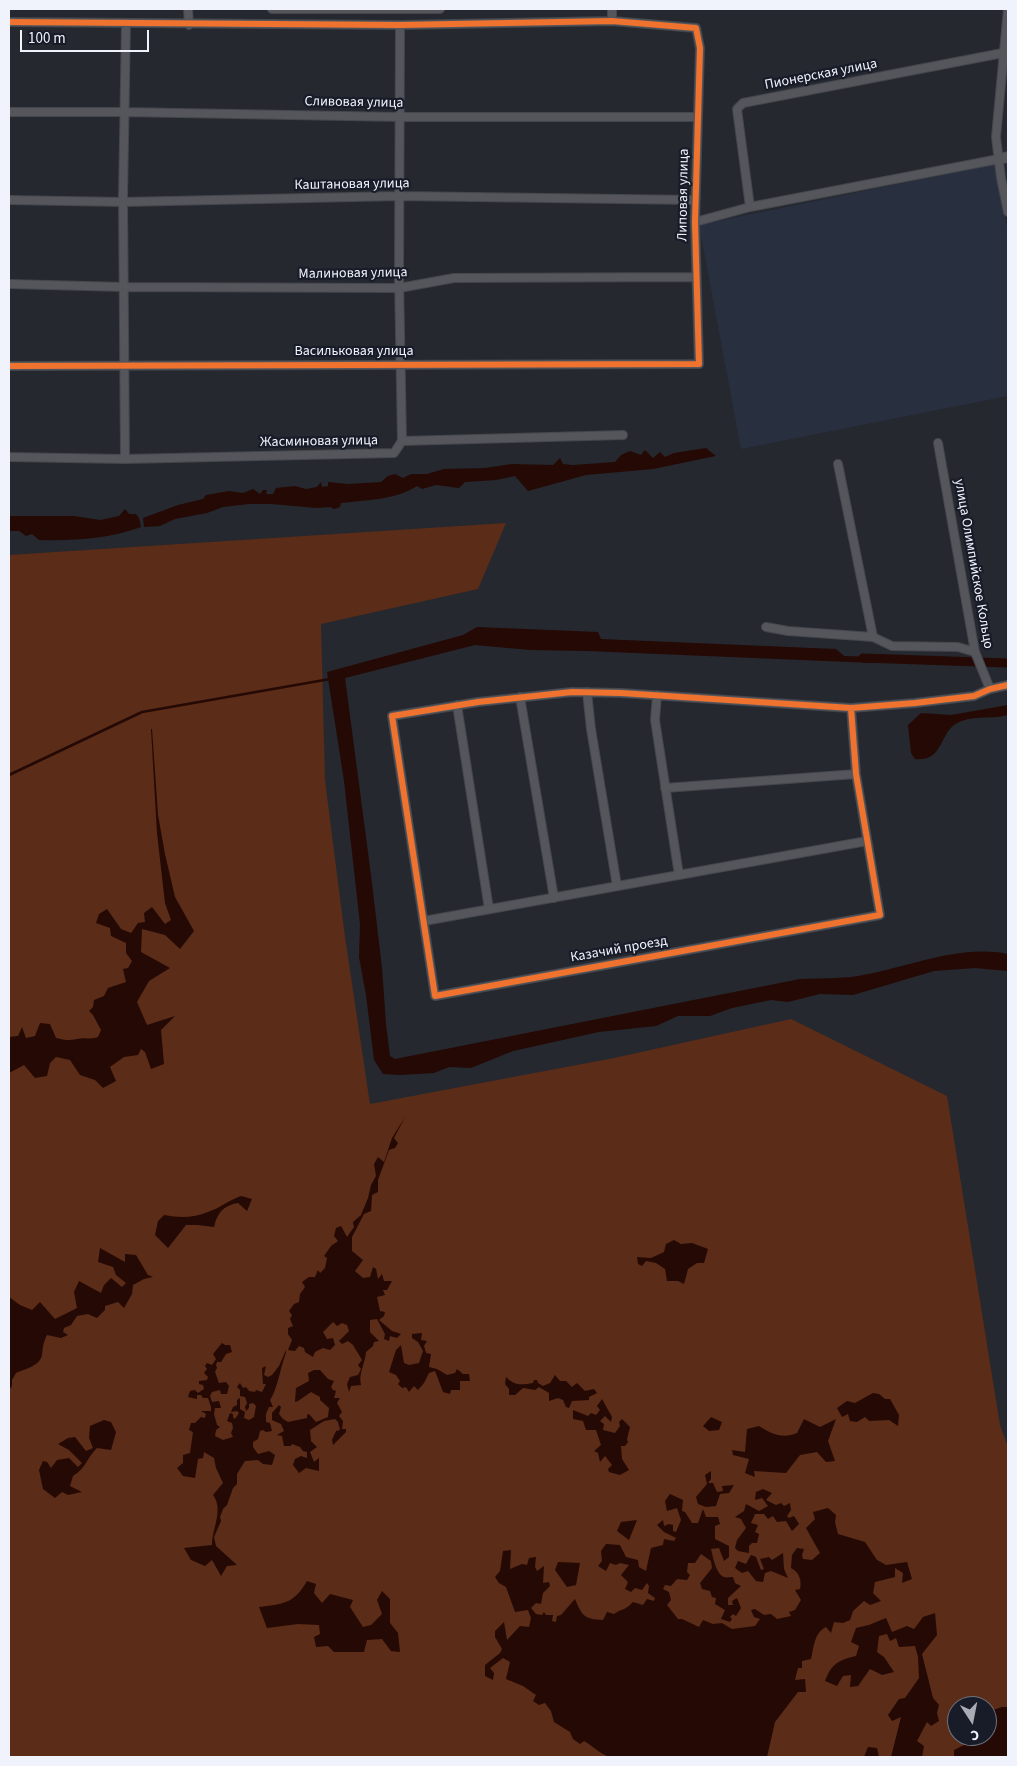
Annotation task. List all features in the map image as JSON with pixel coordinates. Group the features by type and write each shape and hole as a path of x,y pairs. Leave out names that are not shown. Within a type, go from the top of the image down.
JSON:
{"street":[{"path":"188,9 188,25"},
{"path":"272,9 440,10"},
{"path":"9,22 188,25 400,25 612,21 612,9"},
{"path":"1008,9 1006,53 996,137 1003,158 1001,178 1008,212"},
{"name":"Липовая улица","path":"612,21 696,28 700,48 695,200 699,364"},
{"path":"125,459 126,366 123,202 126,23"},
{"path":"400,25 399,365 402,441"},
{"name":"Пионерская улица","path":"750,207 737,109 743,103 1006,53"},
{"name":"Сливовая улица","path":"9,112 400,117 698,117"},
{"path":"695,222 750,207 1003,158"},
{"name":"Каштановая улица","path":"9,200 123,202 399,196 695,200"},
{"name":"Малиновая улица","path":"9,284 124,287 399,288 454,278 696,277"},
{"name":"Васильковая улица","path":"9,366 699,364"},
{"name":"Жасминовая улица","path":"9,456 125,459 394,452 402,441 623,435"},
{"name":"улица Олимпийское Кольцо","path":"938,443 975,652 990,689"},
{"path":"838,464 873,637"},
{"path":"766,626 788,631 873,637 892,646 958,647 975,652"},
{"path":"489,910 457,705 587,692 851,708 974,696 990,689 1008,685"},
{"path":"587,692 591,730 618,886"},
{"path":"656,696 655,720 679,875"},
{"path":"520,698 554,898"},
{"name":"Казачий проезд","path":"457,705 392,716 436,996 880,915 856,774 851,708"},
{"path":"666,788 856,774"},
{"path":"424,921 867,841"}],"shaded area":[{"path":"995,164 1008,233 1008,396 741,449 699,225"},
{"path":"706,448 716,456 653,469 586,475 528,491 515,476 496,480 465,482 459,488 436,485 422,489 417,486 390,497 341,503 340,507 334,509 330,507 317,508 271,504 223,507 207,513 175,519 160,526 144,527 143,518 178,505 203,499 206,495 229,491 243,493 253,489 260,494 263,490 267,490 266,494 273,494 276,488 295,486 306,489 317,487 321,482 322,487 328,486 328,482 348,484 381,482 388,476 395,474 403,478 411,474 427,474 444,469 485,468 512,464 553,465 560,458 563,464 573,465 615,462 621,455 630,451 641,455 645,450 653,458 660,452 665,457 674,453"},
{"path":"125,509 129,514 136,514 141,527 103,537 65,540 39,540 32,534 26,536 19,531 9,531 9,516 74,516 100,520 119,516"},
{"path":"506,523 478,589 321,624 325,780 345,937 370,1104 614,1058 791,1019 947,1096 1000,1425 1008,1447 1008,1757 9,1757 9,555"},
{"path":"477,627 598,632 601,639 836,649 844,656 874,657 873,663 530,650 475,645 345,678 371,875 390,1056 395,1059 800,979 858,976 951,954 989,952 1008,954 1008,971 975,968 934,971 853,995 820,994 788,1002 771,1000 732,1008 710,1016 678,1016 656,1026 599,1032 513,1051 471,1068 449,1067 434,1073 383,1074 374,1060 359,957 360,924 344,781 327,672 463,635"},
{"path":"1008,705 1008,715 974,718 954,725 939,748 930,757 915,759 911,753 908,725 921,713 951,715"},
{"path":"151,729 158,815 165,854 175,897 194,931 180,949 165,935 142,929 141,952 170,968 149,981 137,1002 147,1025 175,1016 161,1030 164,1064 151,1069 145,1052 141,1049 138,1055 124,1057 110,1067 116,1081 103,1088 95,1080 80,1075 70,1060 56,1057 50,1063 47,1076 35,1078 24,1065 9,1073 9,1037 18,1036 22,1027 26,1038 35,1036 40,1023 50,1024 56,1038 69,1040 98,1037 101,1030 89,1011 93,1007 94,1000 104,996 108,988 126,982 123,969 128,968 132,961 126,953 126,943 111,936 110,928 96,923 99,914 107,909 121,929 131,933 138,923 145,922 144,913 152,907 165,924 171,920 165,903 157,833"},
{"path":"405,1117 394,1138 398,1143 395,1148 389,1150 378,1180 378,1192 372,1195 371,1211 364,1214 352,1237 352,1251 363,1260 355,1271 363,1278 370,1277 373,1267 376,1269 378,1279 382,1274 384,1281 392,1281 387,1290 383,1290 385,1295 377,1297 380,1311 385,1312 384,1316 379,1320 392,1331 401,1334 397,1338 390,1336 389,1341 384,1339 385,1334 377,1319 370,1320 370,1332 379,1341 374,1342 373,1346 366,1352 360,1377 361,1385 351,1386 349,1392 347,1384 350,1377 358,1375 361,1369 358,1365 362,1360 353,1345 348,1341 342,1344 339,1341 349,1331 347,1325 342,1323 337,1326 333,1322 323,1332 327,1339 333,1338 335,1345 330,1350 323,1348 315,1352 313,1357 305,1352 304,1348 299,1346 295,1351 288,1350 292,1340 288,1334 288,1328 293,1326 290,1319 292,1315 289,1311 294,1304 299,1302 300,1294 305,1287 302,1282 309,1277 315,1277 318,1270 320,1273 325,1268 327,1258 324,1256 331,1246 338,1241 334,1236 336,1228 341,1226 347,1237 354,1227 353,1222 361,1215 376,1176 374,1164 378,1157 384,1162 392,1138"},
{"path":"241,1196 252,1199 247,1211 238,1203 233,1204 222,1210 214,1227 186,1225 168,1248 155,1235 158,1221 164,1215 181,1217 197,1215"},
{"path":"674,1240 681,1244 692,1243 708,1249 704,1263 697,1263 688,1269 684,1284 678,1281 667,1281 665,1269 656,1263 646,1261 642,1266 638,1264 637,1257 651,1258 664,1252 666,1244"},
{"path":"100,1248 125,1262 125,1254 136,1255 148,1275 153,1277 133,1285 132,1294 124,1308 118,1302 105,1306 105,1310 97,1318 88,1314 77,1316 71,1325 64,1328 63,1332 68,1335 61,1338 47,1335 41,1359 32,1367 16,1373 9,1390 9,1297 20,1305 32,1310 40,1302 55,1319 77,1308 74,1292 79,1281 101,1293 104,1285 111,1278 122,1287 126,1283 116,1275 113,1267 98,1262"},
{"path":"422,1333 421,1340 427,1341 424,1346 426,1353 431,1354 429,1367 447,1375 455,1373 457,1369 463,1374 469,1374 470,1381 460,1381 460,1390 451,1390 450,1394 443,1392 435,1371 429,1373 418,1390 414,1386 409,1392 406,1387 402,1388 398,1384 400,1381 396,1375 389,1372 396,1350 401,1345 404,1363 409,1365 419,1363 423,1351 418,1342 412,1338 412,1334"},
{"path":"222,1343 230,1345 232,1352 226,1354 221,1362 217,1362 215,1372 219,1383 226,1382 229,1386 227,1394 221,1394 220,1390 212,1392 210,1396 212,1402 219,1401 221,1408 215,1408 214,1414 217,1425 220,1427 216,1430 215,1436 223,1440 233,1437 231,1433 232,1423 227,1421 230,1413 233,1414 235,1419 239,1413 237,1411 231,1412 233,1407 237,1405 237,1400 240,1398 240,1409 245,1412 244,1418 249,1420 254,1417 256,1406 253,1403 249,1404 249,1408 246,1411 247,1403 245,1397 240,1396 240,1390 237,1387 240,1383 243,1388 246,1387 249,1391 255,1392 256,1390 262,1392 266,1384 263,1384 262,1368 266,1366 264,1375 268,1377 272,1375 279,1366 286,1350 286,1353 275,1390 270,1400 273,1407 269,1407 266,1414 266,1422 270,1423 272,1431 260,1431 258,1439 253,1442 253,1447 258,1454 269,1451 275,1455 272,1465 263,1464 258,1460 245,1461 237,1474 237,1484 233,1488 227,1505 223,1509 220,1517 221,1521 214,1537 216,1546 237,1565 227,1566 221,1576 212,1560 205,1566 191,1560 184,1548 212,1545 218,1513 213,1495 223,1483 216,1468 214,1458 204,1452 203,1458 198,1459 195,1478 183,1476 177,1468 183,1463 183,1455 190,1453 193,1432 189,1430 191,1423 195,1423 201,1417 205,1418 206,1414 201,1411 211,1411 208,1398 203,1398 201,1395 197,1395 197,1399 188,1397 190,1391 195,1390 198,1393 204,1389 203,1385 199,1384 199,1381 207,1380 208,1377 204,1373 207,1369 205,1366 207,1363 212,1365 216,1359 213,1354"},
{"path":"320,1370 328,1379 334,1381 331,1387 336,1391 334,1398 340,1398 337,1403 342,1412 339,1416 343,1421 342,1429 346,1429 346,1432 333,1445 332,1440 336,1431 340,1430 335,1419 324,1421 310,1430 311,1441 317,1447 310,1452 314,1462 319,1458 319,1471 306,1468 299,1473 293,1465 295,1459 301,1456 307,1458 307,1452 292,1444 291,1446 284,1446 282,1436 277,1435 284,1431 281,1424 272,1420 272,1413 279,1405 281,1407 279,1414 288,1422 307,1418 309,1414 316,1422 328,1417 329,1408 320,1400 320,1397 311,1392 295,1402 296,1388 309,1381 308,1373"},
{"path":"555,1375 560,1381 566,1381 572,1387 577,1383 585,1391 594,1389 597,1393 589,1397 589,1400 572,1401 569,1408 566,1407 563,1400 558,1398 549,1401 549,1393 539,1387 535,1390 523,1388 515,1395 509,1395 509,1389 505,1384 506,1377 518,1384 533,1383 534,1380 537,1380 543,1386 550,1383"},
{"path":"873,1393 879,1394 885,1399 890,1399 899,1415 898,1426 889,1420 869,1421 865,1417 857,1422 850,1421 848,1414 842,1417 837,1408 847,1401 855,1403"},
{"path":"602,1399 612,1417 611,1422 605,1416 600,1421 604,1424 603,1430 615,1433 622,1419 630,1427 628,1442 625,1446 621,1446 622,1459 629,1470 620,1475 609,1472 608,1469 612,1465 605,1456 600,1462 598,1453 594,1451 601,1445 596,1430 586,1430 583,1421 573,1419 573,1410 588,1416 591,1413 596,1415 600,1410 597,1406"},
{"path":"711,1417 722,1422 719,1430 709,1431 703,1426"},
{"path":"804,1419 820,1427 836,1419 828,1441 835,1461 826,1462 817,1452 800,1455 786,1473 754,1471 755,1477 745,1473 749,1459 733,1455 732,1450 745,1452 747,1429 759,1426 777,1435 787,1436 797,1433"},
{"path":"104,1420 111,1422 116,1432 111,1450 97,1448 81,1469 73,1476 70,1486 82,1492 68,1495 62,1492 55,1498 43,1489 39,1470 43,1461 47,1462 51,1468 57,1460 69,1458 78,1467 82,1463 69,1450 58,1444 68,1438 75,1437 86,1451 93,1448 89,1438 90,1426"},
{"path":"711,1471 711,1479 708,1483 713,1483 717,1492 723,1491 722,1486 734,1485 729,1493 720,1494 716,1506 706,1507 698,1504 696,1497 707,1484 705,1475"},
{"path":"763,1489 772,1493 766,1500 776,1505 781,1503 784,1506 790,1503 791,1510 787,1516 789,1518 794,1516 799,1524 792,1531 786,1521 777,1522 773,1516 768,1519 764,1514 755,1514 751,1523 758,1525 755,1532 759,1534 757,1543 752,1543 749,1546 749,1553 738,1551 735,1548 737,1540 746,1528 741,1519 735,1517 744,1511 746,1504 759,1511 768,1506 762,1498 755,1500 756,1492"},
{"path":"670,1494 683,1500 682,1511 685,1512 692,1523 698,1523 703,1509 706,1517 718,1517 720,1524 715,1526 715,1539 729,1546 729,1557 724,1561 719,1548 711,1549 715,1565 721,1575 733,1577 735,1583 741,1586 728,1598 728,1605 733,1605 732,1601 737,1598 741,1608 736,1616 733,1614 730,1617 732,1619 730,1622 721,1619 725,1610 715,1604 716,1598 712,1597 710,1591 702,1589 700,1583 712,1568 711,1561 701,1554 695,1563 688,1563 687,1572 690,1575 687,1580 677,1579 671,1586 665,1585 663,1589 669,1592 671,1600 667,1605 678,1619 699,1627 703,1620 713,1624 722,1623 732,1629 755,1626 760,1619 754,1617 751,1610 755,1609 764,1615 771,1614 777,1619 791,1616 789,1612 795,1610 801,1600 795,1590 800,1589 801,1582 798,1574 791,1568 792,1555 797,1548 804,1549 803,1559 812,1560 820,1553 806,1528 815,1519 813,1512 828,1508 836,1515 835,1522 838,1534 865,1542 877,1560 886,1565 907,1562 912,1579 902,1583 903,1573 895,1568 895,1577 875,1582 873,1593 881,1601 870,1605 864,1601 853,1611 850,1620 843,1623 834,1622 831,1633 826,1627 819,1633 811,1659 802,1661 802,1668 798,1668 795,1680 805,1679 806,1692 798,1692 775,1722 767,1757 610,1757 584,1741 580,1744 573,1739 570,1732 554,1722 551,1711 545,1703 539,1705 533,1701 536,1695 523,1686 506,1679 510,1662 503,1658 490,1668 494,1673 493,1680 485,1676 485,1665 500,1653 502,1649 495,1637 495,1631 504,1622 507,1640 520,1626 529,1627 531,1618 528,1610 515,1612 506,1587 499,1583 495,1577 500,1571 503,1551 511,1550 510,1569 522,1564 527,1565 529,1558 536,1557 535,1567 537,1571 544,1566 543,1583 549,1582 550,1586 543,1593 541,1604 536,1603 531,1608 536,1614 542,1615 544,1612 546,1615 553,1615 552,1621 556,1622 557,1616 561,1615 575,1599 584,1616 603,1620 607,1612 614,1614 628,1607 633,1602 643,1605 647,1599 654,1601 655,1598 648,1593 649,1586 647,1583 642,1590 635,1588 631,1592 625,1589 628,1582 621,1575 629,1565 610,1563 606,1571 598,1566 602,1561 601,1551 606,1544 620,1545 626,1557 638,1560 639,1567 646,1571 651,1548 663,1545 664,1539 674,1541 676,1538 664,1532 657,1525 663,1520 664,1526 673,1525 673,1531 676,1532 681,1520 677,1508 667,1511 665,1501"},
{"path":"637,1520 629,1540 617,1531 621,1522"},
{"path":"783,1553 784,1569 788,1578 771,1571 765,1573 763,1582 756,1581 748,1571 742,1573 735,1568 738,1561 746,1564 751,1555 756,1557 761,1570 764,1569 760,1559 769,1557 772,1560"},
{"path":"558,1562 580,1563 576,1585 567,1587 555,1570"},
{"path":"307,1581 316,1584 314,1593 322,1603 330,1594 353,1600 350,1607 363,1627 371,1625 382,1614 377,1600 382,1591 390,1599 390,1623 398,1633 400,1652 391,1651 382,1639 367,1640 364,1652 334,1652 328,1646 316,1647 314,1637 320,1634 319,1625 298,1624 267,1628 259,1607 287,1602 302,1589"},
{"path":"935,1613 937,1635 922,1654 933,1698 939,1705 937,1713 939,1721 931,1726 927,1722 917,1741 924,1746 922,1757 891,1757 901,1717 892,1721 888,1715 899,1699 905,1698 919,1678 918,1657 915,1646 899,1647 896,1638 890,1641 887,1634 879,1636 877,1652 884,1657 894,1672 882,1675 870,1669 858,1686 850,1687 851,1675 843,1676 837,1686 825,1681 833,1666 845,1659 856,1656 859,1646 851,1642 856,1628 886,1618 892,1632 907,1626 914,1629 923,1617"},
{"path":"1008,1707 1008,1757 954,1757 954,1750 962,1746 997,1746 997,1709"},
{"path":"868,1747 877,1748 879,1757 864,1757"}],"waterway":[{"path":"863,658 1008,663"},
{"path":"9,775 142,712 330,679"}],"cycle path":[{"path":"9,22 400,25 612,21 696,28 700,48 695,222 699,364 9,366"},
{"path":"851,708 856,774 880,915 435,996 392,716 478,702 572,692 621,693 851,708 974,696 990,689 1008,685"}]}
